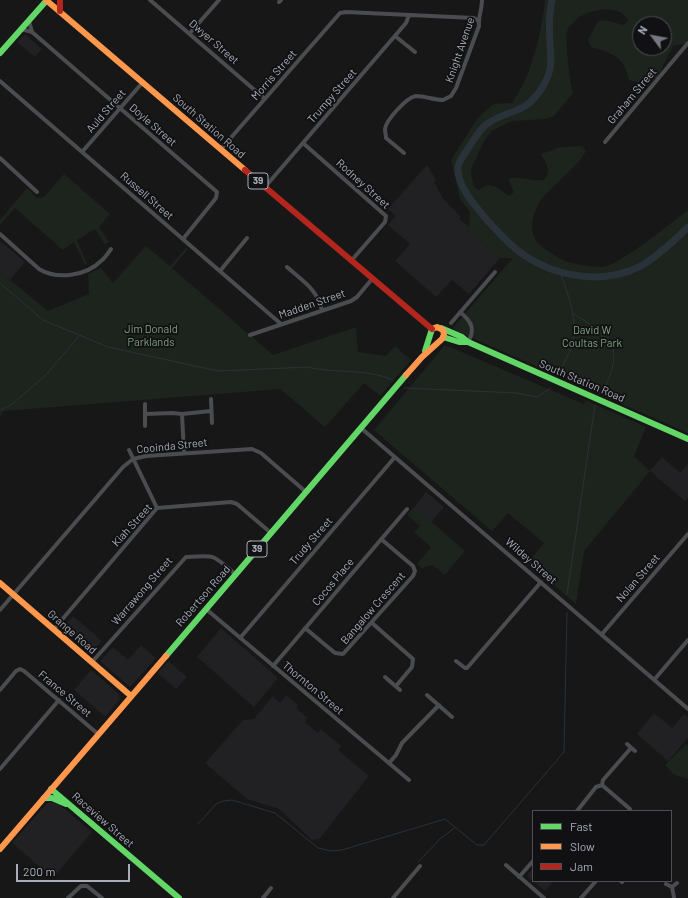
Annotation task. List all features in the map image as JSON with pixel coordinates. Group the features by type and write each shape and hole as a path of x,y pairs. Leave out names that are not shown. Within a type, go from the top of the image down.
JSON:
{"main road":[{"path":"0,52 47,0"},
{"name":"South Station Road","path":"47,0 432,329 437,327 441,328 462,337 468,342 688,439"},
{"path":"60,0 60,11"},
{"path":"441,328 444,332 442,339"},
{"name":"39","path":"431,336 432,329"},
{"name":"South Station Road","path":"431,336 436,340 442,339 468,342"},
{"name":"Robertson Road","path":"422,357 431,336"},
{"name":"Robertson Road","path":"0,849 422,357 442,339"},
{"name":"Grange Road","path":"0,583 131,696"},
{"name":"Raceview Street","path":"52,789 179,898"},
{"path":"44,798 52,798 72,806"}],"street":[{"name":"Dwyer Street","path":"150,0 265,99"},
{"path":"190,33 219,0"},
{"name":"Knight Avenue","path":"404,153 396,148 386,138 385,129 389,119 412,97 444,100 451,96 456,88 479,26 478,21 481,16 482,0"},
{"name":"Morris Street","path":"221,150 340,13 409,15"},
{"path":"409,15 474,18 478,21"},
{"name":"Trumpy Street","path":"265,187 395,36 408,20 409,15"},
{"path":"29,21 32,32"},
{"name":"Doyle Street","path":"21,29 32,32 217,192 216,198 183,239"},
{"path":"395,36 414,52"},
{"name":"Graham Street","path":"605,142 688,43"},
{"name":"Russell Street","path":"0,81 282,324"},
{"name":"Auld Street","path":"82,152 143,82"},
{"name":"Rodney Street","path":"303,143 386,216 385,222 351,261"},
{"path":"0,158 38,192"},
{"path":"0,234 45,273 63,276 69,276 95,266 111,249"},
{"path":"220,271 247,238"},
{"path":"287,267 315,292 319,297 322,310"},
{"path":"451,323 495,272"},
{"name":"Madden Street","path":"250,335 357,297 372,279"},
{"path":"460,312 470,320 472,327 471,336 468,342"},
{"path":"211,399 212,424"},
{"path":"145,404 145,426"},
{"path":"145,414 182,414 212,411"},
{"path":"182,414 184,453"},
{"name":"Wildey Street","path":"361,428 688,709"},
{"name":"Cooinda Street","path":"0,610 123,467 133,458 252,449 261,453 306,492"},
{"path":"129,450 158,508"},
{"name":"Trudy Street","path":"240,638 395,457"},
{"name":"Kiah Street","path":"54,629 158,508 230,502 237,504 271,533"},
{"name":"Cocos Place","path":"273,666 407,509"},
{"name":"Nolan Street","path":"602,634 688,534"},
{"name":"Bangalow Crescent","path":"306,628 335,653 340,655 346,652 413,576 415,571 413,566 381,539"},
{"name":"Warrawong Street","path":"92,662 186,558 216,557 235,574"},
{"path":"456,661 467,668 541,582"},
{"name":"Thornton Street","path":"206,609 409,780"},
{"path":"372,623 413,659 413,665 396,686"},
{"path":"654,680 688,640"},
{"path":"684,645 688,649"},
{"name":"France Street","path":"0,690 16,671 20,669 98,734"},
{"path":"385,677 400,690"},
{"path":"427,695 452,717"},
{"path":"0,770 59,700"},
{"path":"389,763 396,755 402,743 439,705"},
{"path":"627,744 635,751"},
{"path":"602,785 603,780 631,748"},
{"path":"602,785 630,809"},
{"path":"577,810 596,787 602,785"},
{"path":"519,877 532,862"},
{"path":"506,865 544,898"},
{"path":"393,898 420,866"},
{"path":"581,898 595,882"},
{"path":"672,887 677,883"},
{"path":"666,884 672,887"},
{"path":"68,898 81,886 87,886 102,898"},
{"path":"672,887 674,898"},
{"path":"263,898 271,888"}],"shaded area":[{"path":"25,34 42,49 35,57 17,42"},
{"path":"427,165 436,180 434,182 444,200 461,217 459,219 469,227 467,230 500,258 469,294 452,280 436,297 395,261 410,244 388,225 396,216 388,209"},
{"path":"0,241 25,262 10,280 0,272"},
{"path":"662,457 680,473 688,464 688,498 685,501 650,471"},
{"path":"426,492 444,507 431,522 414,507"},
{"path":"73,616 102,641 91,653 63,628"},
{"path":"221,628 278,678 254,707 197,657"},
{"path":"141,645 156,658 130,687 100,661 113,647 128,660"},
{"path":"168,661 187,677 176,689 158,673"},
{"path":"91,670 119,694 120,699 105,717 74,690"},
{"path":"286,695 298,705 296,708 308,718 305,722 318,733 321,729 341,746 338,750 369,776 320,838 312,840 279,809 247,799 205,763 243,720 254,719 273,696 280,703"},
{"path":"654,713 672,728 684,714 688,717 688,738 668,761 637,734"},
{"path":"52,802 60,805 92,832 53,878 12,843 47,803"},
{"path":"532,869 532,880 529,878 528,874"},
{"path":"534,882 553,882 545,891"}],"green space":[{"name":"David W Coultas Park","path":"545,0 688,0 688,43 673,46 672,48 672,16 632,16 632,56 668,56 657,78 643,84 629,80 624,65 620,60 611,54 591,47 588,40 598,21 604,20 624,25 628,20 623,14 615,10 606,9 596,10 578,18 571,24 567,32 568,62 573,93 554,116 547,119 512,121 493,130 484,141 472,167 471,173 474,187 479,190 487,185 491,185 509,196 514,192 508,179 517,178 544,180 548,174 548,170 541,154 561,147 582,146 586,151 575,166 540,201 534,215 532,226 536,241 545,249 556,257 571,263 582,265 602,267 610,265 645,243 688,210 688,433 452,329 513,258 500,258 467,230 469,227 470,212 460,199 451,160 477,119 493,104 512,103 525,80 538,40"},
{"path":"64,174 110,214 99,227 109,242 105,244 95,229 77,240 87,264 85,265 74,242 63,250 15,208 0,225 0,220 27,188 37,198 44,197"},
{"name":"Jim Donald Parklands","path":"146,246 170,266 186,248 188,249 172,268 273,355 356,327 358,352 386,356 395,346 411,360 380,396 364,383 325,427 280,389 4,411 0,416 0,272 48,311 89,294 88,274 101,268 113,283"},
{"path":"445,345 584,404 585,400 646,427 634,456 650,471 584,551 576,604 528,563 544,543 508,513 492,531 374,430"},
{"path":"414,507 465,551 445,575 433,565 422,568 417,564 431,547 414,532 420,526 407,515"},
{"path":"686,744 688,747 688,779 673,774 665,765"}],"waterway":[{"path":"552,0 549,26 551,63 543,87 531,102 493,120 484,126 479,132 458,166 459,175 464,189 487,220 517,250 530,259 545,266 560,272 576,275 592,277 608,276 624,273 639,267 659,254 688,227"},
{"path":"558,373 571,349 574,336 572,308 560,272"},
{"path":"0,283 43,320 108,347 218,371 307,367 362,372 383,376 393,380"},
{"path":"573,313 604,335 613,349 614,358 612,369 600,394"},
{"path":"0,410 11,405 46,375 79,336"},
{"path":"404,388 517,393 537,397 551,388"},
{"path":"567,594 595,405"},
{"path":"198,824 216,804 223,801 232,800 275,813 318,848 331,851 342,850 445,819 477,845 484,845 564,752 567,613"},
{"path":"418,862 441,838 456,827"}],"traffic: fast":[{"path":"0,53 47,0"},
{"path":"441,328 462,337 468,342 688,439"},
{"path":"425,351 432,329"},
{"path":"443,337 459,342 468,342"},
{"path":"166,656 406,375"},
{"path":"51,789 179,898"},
{"path":"44,798 52,798 66,804"}],"traffic: slow":[{"path":"46,0 245,170"},
{"path":"406,375 422,357 442,339 444,335 443,330 437,327 432,329"},
{"path":"0,583 131,696"},
{"path":"0,849 166,656"}],"traffic: jam":[{"path":"60,0 60,11"},
{"path":"245,170 432,329"}]}
